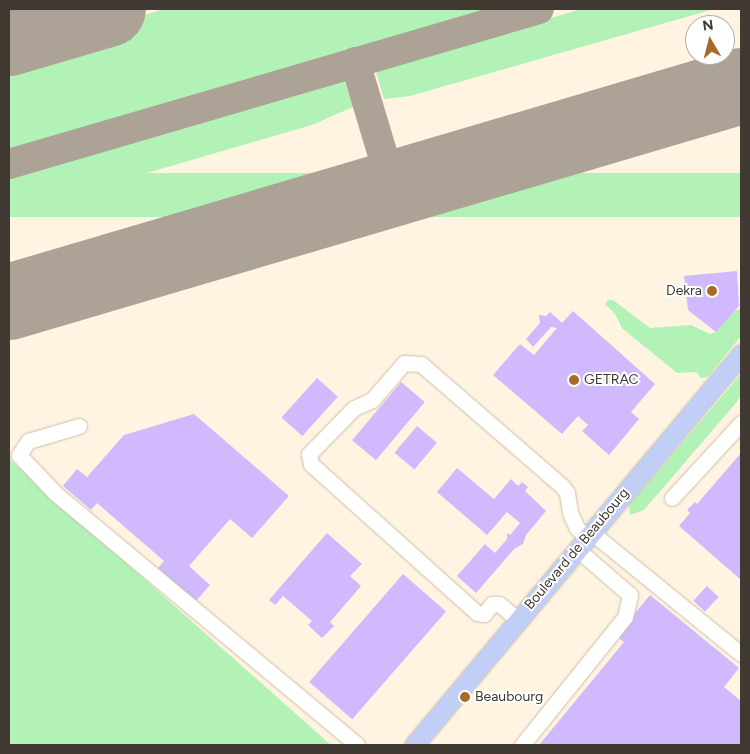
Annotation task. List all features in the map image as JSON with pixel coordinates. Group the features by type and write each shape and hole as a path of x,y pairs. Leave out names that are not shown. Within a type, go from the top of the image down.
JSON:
{"main road":[{"name":"Boulevard de Beaubourg","path":"414,745 583,536 741,354"}],"lane":[{"path":"517,619 499,604 492,604 484,614 477,613 311,464 309,454 354,408 372,400 404,363 421,364 562,486 567,493 570,513 583,536 630,595 626,618 522,745"},
{"path":"672,498 741,423"},
{"path":"79,426 28,441 19,455 55,492 357,745"},
{"path":"583,536 741,654"}],"green space":[{"path":"164,9 500,9 9,153 9,55"},
{"path":"581,9 714,9 693,15 685,15 685,17 410,96 384,99 376,71"},
{"path":"344,80 353,107 312,125 9,213 9,178"},
{"path":"9,173 741,173 741,217 9,217"},
{"path":"608,300 613,300 650,328 691,325 710,334 716,332 733,311 741,309 741,336 708,377 701,378 696,372 677,373 622,328 615,314 605,304"},
{"path":"741,374 741,395 736,403 644,510 630,515 629,505"},
{"path":"9,459 331,745 9,745"}],"building":[{"name":"Dekra","path":"737,271 739,306 716,332 688,310 684,276"},
{"name":"GETRAC","path":"573,311 655,384 631,412 639,419 609,455 582,431 588,425 578,416 562,434 493,375 520,344 534,355 557,328 551,327 533,347 526,339 540,323 539,315 546,316 550,312 562,323"},
{"path":"317,378 338,397 302,436 282,417"},
{"path":"401,382 425,402 376,460 352,440"},
{"path":"194,414 289,496 252,538 230,519 189,566 210,585 196,601 158,568 164,561 97,503 91,510 63,486 77,469 87,477 124,435"},
{"path":"417,426 437,443 414,470 395,453"},
{"path":"741,453 741,580 679,526 690,513 687,510 695,502 697,504"},
{"path":"457,468 494,499 511,479 518,486 522,482 528,487 525,491 546,511 526,535 523,544 514,549 476,593 457,576 485,544 495,553 507,539 507,533 510,535 520,523 507,512 487,535 437,492"},
{"path":"327,533 362,564 350,576 361,586 330,622 334,626 322,638 308,625 312,621 283,596 275,605 269,600"},
{"path":"403,574 446,611 352,719 309,682"},
{"path":"707,586 719,597 705,612 693,601"},
{"path":"650,595 739,668 724,687 741,701 741,745 539,745 624,642 616,636"}],"taxiway":[{"path":"9,164 539,9"},
{"path":"355,62 393,189"}],"runway":[{"path":"9,38 108,9"},
{"path":"9,302 741,86"}],"place":[{"name":"Dekra","path":"712,291"},
{"name":"GETRAC","path":"574,380"},
{"name":"Beaubourg","path":"465,697"}]}
